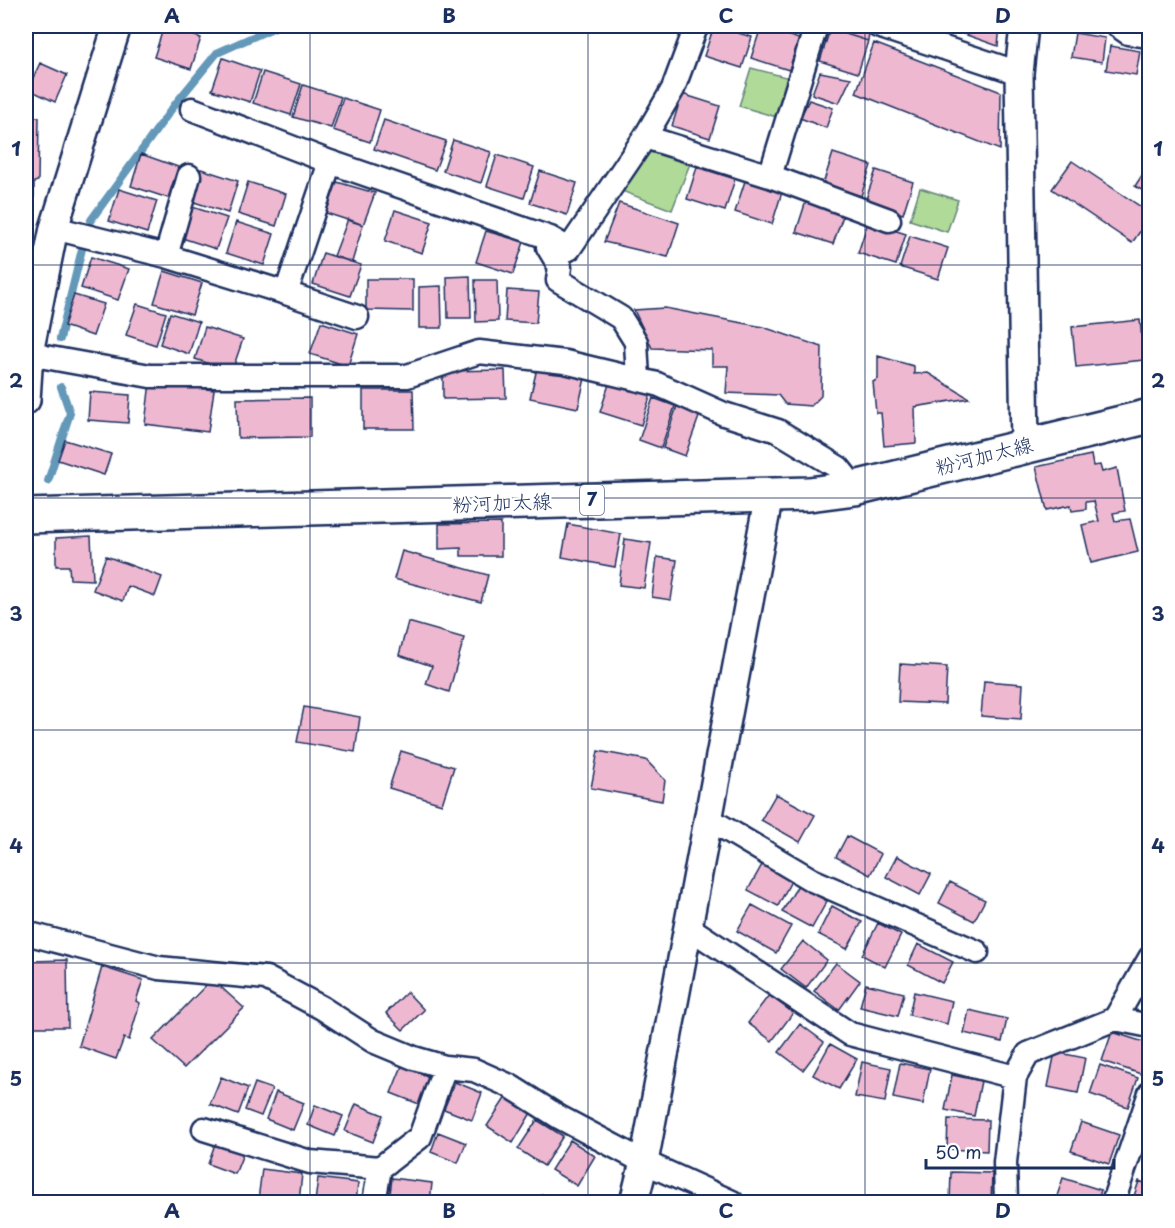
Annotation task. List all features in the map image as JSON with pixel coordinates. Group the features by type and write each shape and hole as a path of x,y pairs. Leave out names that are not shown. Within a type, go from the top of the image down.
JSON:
{"main road":[{"name":"粉河加太線","path":"26,516 809,494 855,488 1149,416"}],"street":[{"path":"26,400 27,353 54,228 117,26"},
{"path":"192,109 330,162 550,238 569,249 645,137 673,89 698,26"},
{"path":"770,177 816,26"},
{"path":"878,26 1020,73"},
{"path":"1024,26 1020,73 1025,446"},
{"path":"1119,26 1128,33 1149,36"},
{"path":"645,137 770,177 889,220"},
{"path":"286,293 330,162"},
{"path":"166,256 189,176"},
{"path":"54,228 166,256 357,317"},
{"path":"550,238 548,247 560,267 558,280 621,318 636,342 638,379"},
{"path":"27,353 150,376 407,376 479,351 565,362 657,384 724,414 778,431 839,468 855,488"},
{"path":"634,1203 644,1162 769,495"},
{"path":"709,819 812,879 977,952"},
{"path":"688,927 850,1034 1015,1077"},
{"path":"26,933 159,968 266,978 322,1008 373,1041 414,1058 445,1067 474,1070 510,1086 560,1117 644,1162 732,1203"},
{"path":"1115,1019 1149,958"},
{"path":"1006,1203 1005,1162 1015,1077 1028,1054 1115,1019 1149,1026"},
{"path":"374,1203 380,1168 420,1137 445,1067"},
{"path":"1113,1203 1149,1093"},
{"path":"204,1129 310,1162 380,1168"}],"green space":[{"path":"751,68 793,79 780,118 739,106"},
{"path":"648,147 691,161 672,210 619,190"},
{"path":"920,188 958,200 947,232 910,220"}],"building":[{"path":"164,26 201,38 191,69 154,57"},
{"path":"714,26 752,37 742,68 704,56"},
{"path":"831,26 843,26 869,33 868,41 830,29"},
{"path":"916,26 948,26 948,36"},
{"path":"958,26 1000,26 998,46 958,32"},
{"path":"761,27 799,39 789,70 751,58"},
{"path":"830,29 868,41 858,73 820,61"},
{"path":"1075,33 1105,38 1102,62 1071,57"},
{"path":"874,43 1001,92 1000,150 856,93"},
{"path":"1110,46 1140,51 1136,75 1106,70"},
{"path":"223,58 260,71 250,102 212,90"},
{"path":"40,63 67,75 55,102 28,89"},
{"path":"263,72 301,84 291,115 253,103"},
{"path":"820,72 851,78 839,103 812,94"},
{"path":"303,85 341,97 331,128 293,117"},
{"path":"682,94 720,106 710,138 672,126"},
{"path":"343,98 380,110 370,142 333,130"},
{"path":"809,100 833,108 826,128 800,118"},
{"path":"26,117 39,117 38,181 34,182 34,197 26,196"},
{"path":"384,120 446,141 435,170 374,149"},
{"path":"453,140 491,152 481,183 443,171"},
{"path":"833,153 871,165 861,196 823,184"},
{"path":"141,154 178,167 168,198 131,186"},
{"path":"497,155 534,167 524,198 487,186"},
{"path":"1072,161 1150,213 1150,217 1132,243 1052,189"},
{"path":"1150,163 1150,195 1135,186"},
{"path":"697,167 735,179 725,211 687,199"},
{"path":"201,169 238,181 228,213 191,201"},
{"path":"876,170 913,182 903,214 865,202"},
{"path":"540,171 577,183 567,215 530,203"},
{"path":"745,181 782,192 772,224 735,212"},
{"path":"248,182 286,194 276,226 238,214"},
{"path":"337,182 375,193 363,225 326,213"},
{"path":"119,189 157,201 147,233 109,221"},
{"path":"806,201 844,213 833,244 796,232"},
{"path":"619,203 679,223 668,257 604,242"},
{"path":"189,206 227,218 216,249 179,237"},
{"path":"395,210 432,222 422,253 385,241"},
{"path":"348,219 363,225 352,262 334,256"},
{"path":"236,222 274,234 264,265 226,253"},
{"path":"868,222 906,234 896,265 858,253"},
{"path":"486,231 524,242 513,274 476,262"},
{"path":"910,236 948,248 938,279 900,267"},
{"path":"323,253 361,265 350,296 313,284"},
{"path":"91,257 129,269 118,300 81,288"},
{"path":"164,271 202,283 192,315 154,303"},
{"path":"470,276 471,318 448,318 447,277"},
{"path":"366,279 413,279 413,311 366,310"},
{"path":"475,280 497,280 498,321 476,322"},
{"path":"441,286 442,328 419,328 419,287"},
{"path":"507,290 539,292 536,323 505,321"},
{"path":"74,295 104,304 93,336 64,326"},
{"path":"137,304 166,313 156,345 126,335"},
{"path":"665,308 763,327 822,347 821,396 811,406 785,404 778,395 726,393 728,366 712,366 712,350 652,348 634,310"},
{"path":"170,313 199,322 189,354 160,344"},
{"path":"1140,320 1144,360 1076,367 1072,327"},
{"path":"321,322 358,334 348,366 310,354"},
{"path":"205,327 243,339 232,371 195,359"},
{"path":"878,356 914,366 914,374 928,373 969,398 915,407 916,443 884,446 881,413 876,413 873,382 878,379"},
{"path":"538,364 586,374 578,408 530,398"},
{"path":"505,370 506,398 443,399 443,371"},
{"path":"610,381 651,394 641,425 600,412"},
{"path":"150,382 214,390 208,432 145,424"},
{"path":"363,390 413,390 414,429 363,429"},
{"path":"90,392 130,395 128,423 88,420"},
{"path":"310,398 310,437 238,438 237,399"},
{"path":"653,398 675,406 661,448 639,440"},
{"path":"677,406 700,414 685,456 663,448"},
{"path":"65,440 111,454 104,475 58,460"},
{"path":"1091,455 1093,466 1100,465 1102,472 1117,468 1125,511 1113,513 1115,521 1130,519 1138,552 1091,563 1082,525 1099,521 1094,501 1086,502 1086,509 1072,511 1071,505 1047,510 1036,467"},
{"path":"501,523 501,556 461,556 461,548 439,549 439,524"},
{"path":"568,524 621,534 615,567 562,557"},
{"path":"91,536 93,580 70,579 69,566 56,566 56,538"},
{"path":"625,539 651,543 644,588 619,585"},
{"path":"402,551 488,575 481,602 394,579"},
{"path":"106,556 162,577 155,596 128,586 123,601 93,590"},
{"path":"657,557 677,560 671,600 652,597"},
{"path":"408,622 464,638 449,692 426,684 432,666 399,655"},
{"path":"900,664 947,667 945,704 898,702"},
{"path":"984,681 1023,684 1021,719 981,716"},
{"path":"304,707 360,717 355,752 297,742"},
{"path":"401,751 454,767 442,804 389,788"},
{"path":"598,751 646,760 665,780 662,801 591,788"},
{"path":"776,794 815,815 800,842 761,820"},
{"path":"847,836 881,854 870,875 836,857"},
{"path":"897,856 931,874 920,895 886,877"},
{"path":"763,863 792,879 778,906 748,890"},
{"path":"950,882 985,900 974,921 939,903"},
{"path":"798,885 827,901 812,928 782,912"},
{"path":"752,905 791,926 776,953 737,931"},
{"path":"832,906 862,922 847,949 818,934"},
{"path":"878,923 901,935 885,967 862,955"},
{"path":"803,941 827,960 806,988 781,969"},
{"path":"918,944 953,962 942,983 908,965"},
{"path":"67,960 68,1027 32,1027 31,961"},
{"path":"836,963 860,981 839,1010 814,991"},
{"path":"102,967 143,980 136,1001 140,1003 129,1040 124,1038 116,1059 79,1046"},
{"path":"212,979 244,1008 184,1068 153,1040"},
{"path":"866,984 904,993 898,1016 860,1007"},
{"path":"407,992 424,1010 403,1030 386,1013"},
{"path":"914,992 952,1001 947,1024 909,1015"},
{"path":"769,995 793,1013 772,1041 748,1023"},
{"path":"969,1010 1007,1019 1002,1042 964,1033"},
{"path":"800,1024 824,1042 803,1070 779,1052"},
{"path":"1112,1032 1150,1044 1141,1074 1102,1061"},
{"path":"830,1044 857,1059 839,1089 813,1075"},
{"path":"1055,1052 1085,1058 1078,1093 1048,1087"},
{"path":"862,1062 891,1068 885,1102 855,1097"},
{"path":"900,1063 930,1069 923,1104 893,1098"},
{"path":"1100,1065 1138,1078 1128,1107 1090,1094"},
{"path":"402,1066 429,1077 419,1104 391,1093"},
{"path":"952,1075 981,1081 974,1116 945,1110"},
{"path":"221,1077 248,1088 238,1115 210,1104"},
{"path":"455,1082 482,1093 472,1120 444,1109"},
{"path":"255,1083 272,1089 261,1116 245,1110"},
{"path":"276,1092 304,1103 293,1130 266,1119"},
{"path":"506,1097 531,1113 513,1143 487,1126"},
{"path":"356,1104 383,1115 373,1142 345,1131"},
{"path":"315,1105 343,1116 335,1136 308,1125"},
{"path":"948,1119 988,1120 987,1151 947,1149"},
{"path":"537,1120 563,1136 544,1166 518,1149"},
{"path":"1081,1122 1119,1135 1109,1164 1071,1151"},
{"path":"438,1132 466,1143 458,1163 431,1152"},
{"path":"570,1140 595,1156 577,1186 551,1170"},
{"path":"215,1144 243,1154 235,1174 208,1164"},
{"path":"262,1169 302,1174 299,1202 258,1200"},
{"path":"951,1172 992,1173 991,1202 950,1202"},
{"path":"318,1178 358,1183 356,1202 315,1202"},
{"path":"392,1178 432,1183 430,1202 389,1202"},
{"path":"1063,1178 1101,1190 1097,1202 1055,1202"},
{"path":"1139,1181 1150,1185 1150,1202 1132,1202"},
{"path":"542,1195 573,1202 540,1202"}],"waterway":[{"path":"91,220 176,103 217,53 277,26"},
{"path":"60,339 82,249"},
{"path":"48,481 70,413 61,387"}]}
